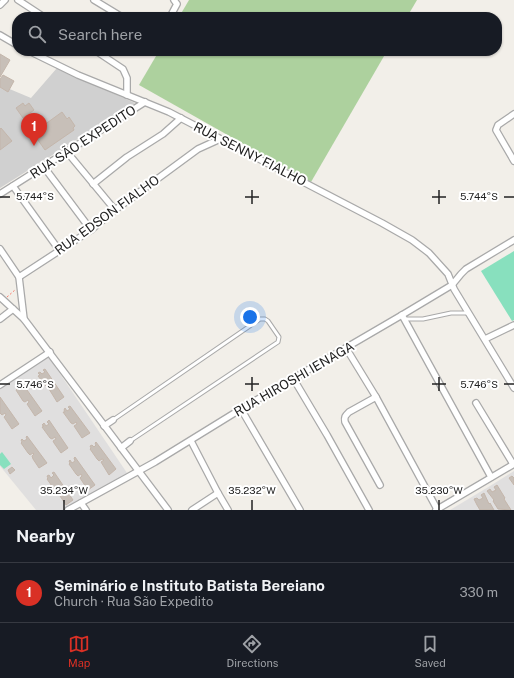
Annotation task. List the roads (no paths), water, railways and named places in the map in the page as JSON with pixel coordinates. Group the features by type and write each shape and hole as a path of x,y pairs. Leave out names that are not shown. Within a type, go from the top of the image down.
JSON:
{"street":[{"path":"0,5 5,0"},
{"path":"18,0 36,12"},
{"path":"94,0 114,12"},
{"path":"173,12 177,4 174,0"},
{"path":"0,35 12,42"},
{"name":"RUA SENNY FIALHO","path":"39,56 78,75 180,118 412,240 429,253 444,269 468,313 514,388"},
{"path":"104,56 123,69 126,73 127,95"},
{"name":"RUA SÃO EXPEDITO","path":"0,194 145,102"},
{"path":"514,114 498,125 496,130 514,161"},
{"path":"93,184 127,157 163,134 180,118"},
{"name":"RUA EDSON FIALHO","path":"19,277 91,230 198,149 220,138"},
{"path":"67,152 116,210"},
{"path":"44,167 91,230"},
{"path":"13,186 59,250"},
{"name":"RUA HIROSHI IENAGA","path":"68,510 191,441 293,378 403,317 452,285 466,270 514,240"},
{"path":"0,249 19,277 24,319"},
{"path":"2,298 24,319 50,352 168,510"},
{"path":"0,319 14,309"},
{"path":"403,317 490,477"},
{"path":"484,339 514,325"},
{"path":"346,348 376,397 436,510 513,464 476,403"},
{"path":"0,385 50,352"},
{"path":"507,377 514,373"},
{"path":"293,378 369,510"},
{"path":"376,397 349,412 344,419 380,485"},
{"path":"241,409 300,510"},
{"path":"104,426 113,420"},
{"path":"121,448 130,441"},
{"path":"191,441 228,510"},
{"path":"192,510 218,493"},
{"path":"81,503 86,510"}],"lane":[{"path":"403,317 423,319 451,313 468,313"},
{"path":"113,420 260,319 265,319 268,321 279,337 278,342 130,441"}],"place":[{"name":"Seminário e Instituto Batista Bereiano","path":"34,146"}]}
